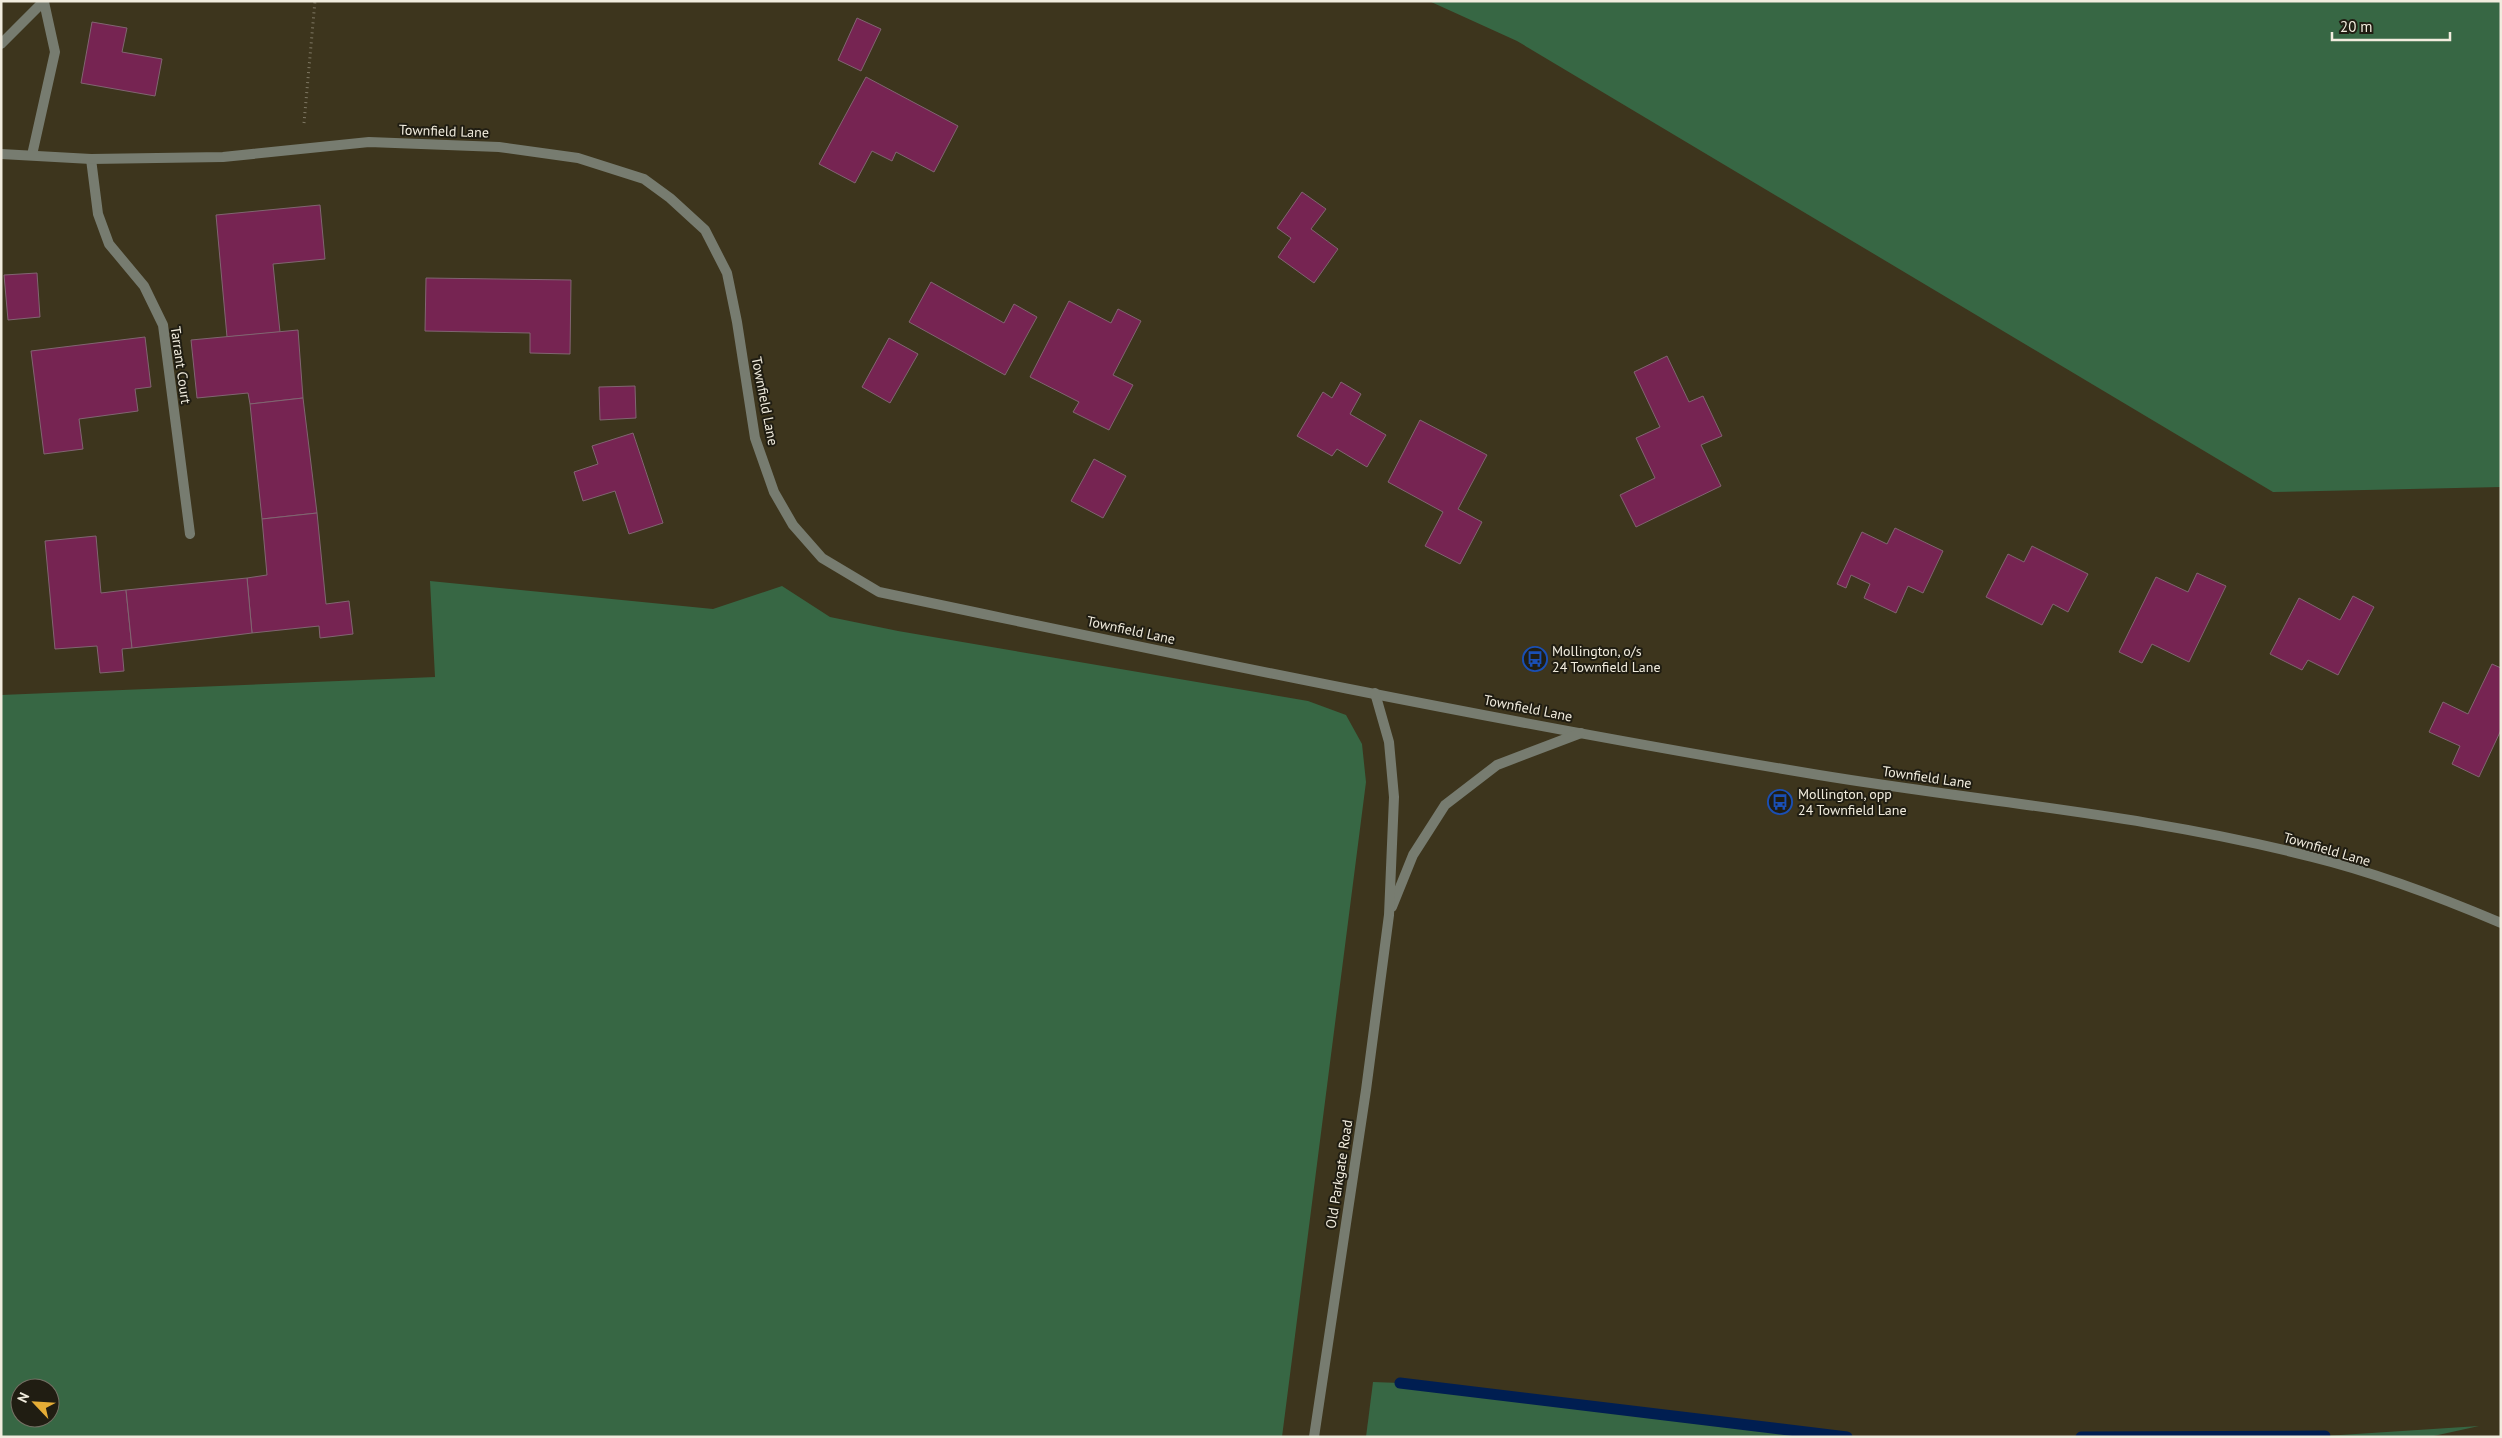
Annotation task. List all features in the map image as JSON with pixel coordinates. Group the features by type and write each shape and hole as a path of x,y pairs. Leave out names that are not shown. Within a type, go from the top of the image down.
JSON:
{"street":[{"path":"1,44 44,2"},
{"path":"32,155 55,52 44,2"},
{"name":"Townfield Lane","path":"1,154 91,159 222,157 369,142 499,147 578,158 644,180 670,198 705,230 727,273 737,322 755,438 774,492 793,525 822,558 878,592 1375,693 1582,732 1821,775 2194,830 2315,857 2442,898 2501,923"},
{"name":"Tarrant Court","path":"91,159 98,214 109,244 144,286 163,325 190,534"},
{"name":"Old Parkgate Road","path":"1314,1437 1365,1100 1389,915 1394,797 1389,742 1375,693"},
{"name":"Old Parkgate Road","path":"1389,915 1413,855 1445,805 1497,765 1582,732"}],"path":[{"path":"302,149 315,1"}],"green space":[{"path":"1429,1 2501,1 2501,487 2273,492 1517,41"},
{"path":"430,581 713,609 782,586 830,617 898,631 1308,701 1346,715 1362,744 1366,782 1282,1437 1,1437 1,695 435,677"},
{"path":"1373,1382 1400,1383 1847,1437 1366,1437"},
{"path":"2479,1426 2429,1437 2081,1437 2325,1436"}],"building":[{"path":"857,18 881,29 861,71 838,60"},
{"path":"92,22 127,28 122,52 162,59 155,96 81,83"},
{"path":"866,77 958,126 934,172 896,152 892,161 872,151 855,183 819,164"},
{"path":"1302,192 1326,209 1311,229 1338,249 1314,283 1278,257 1291,238 1277,228"},
{"path":"320,205 325,259 273,264 280,332 227,337 216,215"},
{"path":"37,273 40,317 8,320 4,275"},
{"path":"426,278 571,280 570,354 530,353 530,333 425,331"},
{"path":"931,282 1004,323 1014,304 1037,317 1005,375 909,322"},
{"path":"1069,301 1111,323 1118,309 1141,321 1113,375 1133,385 1109,430 1073,412 1079,402 1030,377"},
{"path":"298,330 303,398 250,404 248,393 197,398 191,340"},
{"path":"145,337 151,387 135,389 138,411 79,419 83,449 44,454 31,351"},
{"path":"889,338 918,354 890,403 862,387"},
{"path":"1667,356 1689,402 1703,396 1722,436 1701,445 1721,486 1636,527 1620,495 1655,478 1636,438 1660,427 1634,372"},
{"path":"1341,382 1361,394 1350,414 1386,435 1367,467 1337,449 1332,456 1297,436 1323,392 1332,398"},
{"path":"635,386 636,418 600,420 599,387"},
{"path":"303,398 317,513 262,519 250,404"},
{"path":"1420,420 1487,455 1458,509 1482,522 1460,564 1425,546 1443,512 1388,482"},
{"path":"633,433 663,523 629,534 615,491 583,501 574,472 598,464 592,446"},
{"path":"1094,459 1126,476 1103,518 1071,501"},
{"path":"317,513 326,604 349,601 353,634 320,638 319,626 252,633 247,578 267,575 262,519"},
{"path":"1895,528 1943,551 1923,593 1908,586 1896,613 1864,598 1870,584 1851,575 1846,588 1837,584 1862,532 1887,544"},
{"path":"96,536 101,593 126,590 132,648 122,649 124,671 100,673 97,646 55,649 45,541"},
{"path":"2032,546 2088,574 2068,612 2053,604 2042,625 1986,597 2008,554 2024,562"},
{"path":"2197,573 2226,586 2189,662 2152,644 2142,663 2119,652 2156,577 2188,592"},
{"path":"247,578 252,633 132,648 126,590"},
{"path":"2353,596 2374,607 2338,675 2308,660 2302,670 2270,654 2299,598 2340,620"},
{"path":"2492,664 2501,668 2501,730 2479,777 2452,764 2460,746 2429,732 2443,702 2468,714"}],"waterway":[{"path":"1400,1383 1847,1437"},
{"path":"2081,1437 2325,1436"}],"place":[{"name":"Mollington, o/s 24 Townfield Lane","path":"1535,659"},
{"name":"Mollington, opp 24 Townfield Lane","path":"1780,802"}]}
